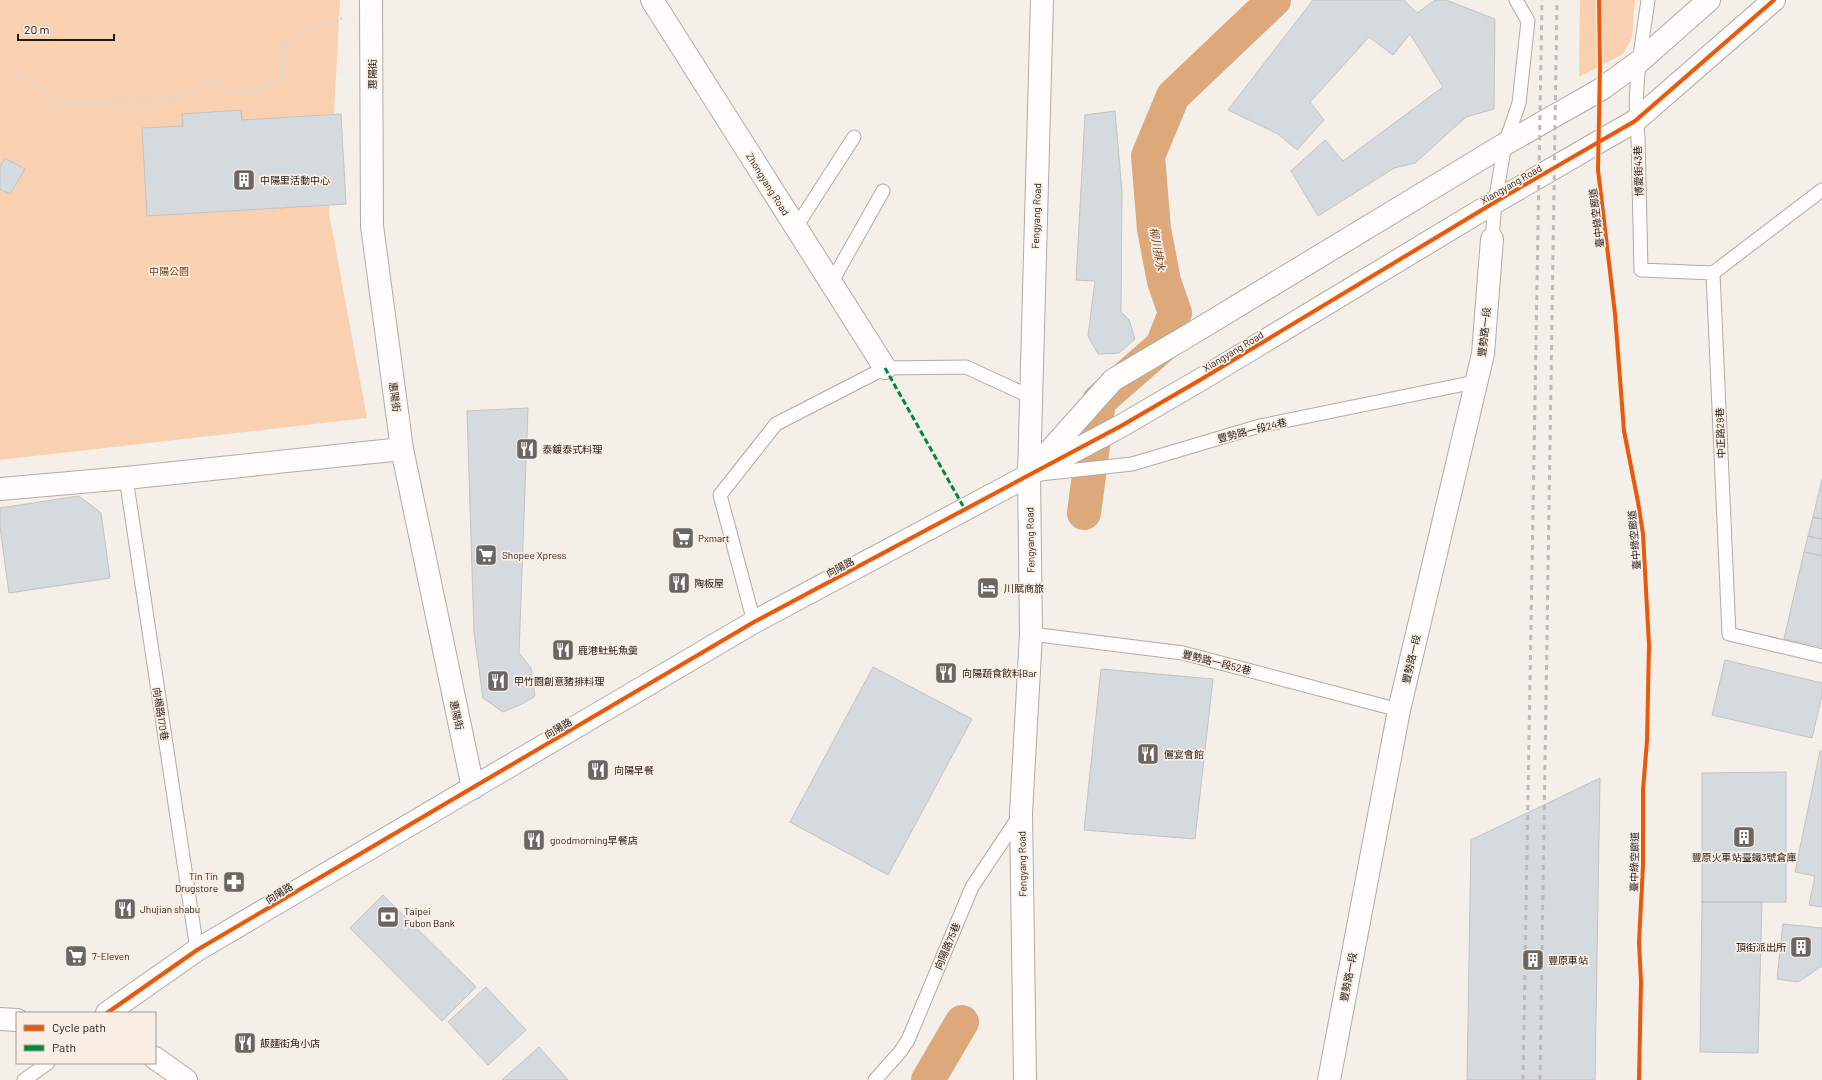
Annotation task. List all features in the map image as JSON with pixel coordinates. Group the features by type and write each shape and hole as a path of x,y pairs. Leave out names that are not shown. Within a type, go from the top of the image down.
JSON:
{"street":[{"name":"Zhongyang Road","path":"652,0 885,368"},
{"name":"Fengyang Road","path":"1025,1080 1022,813 1031,634 1029,475 1042,0"},
{"path":"1029,475 1112,380 1192,334 1506,144 1600,90 1640,61 1709,0"},
{"name":"Xiangyang Road","path":"1029,475 1121,426 1200,380 1495,202 1635,121 1774,0"},
{"name":"惠陽街","path":"371,10 372,226 402,449 473,788"},
{"name":"豐勢路一段","path":"1329,1080 1399,710 1475,382 1483,354 1492,239"},
{"path":"0,489 126,478 402,449"},
{"name":"向陽路","path":"108,1012 197,950 754,622 1029,475"},
{"path":"0,1019 16,1020"},
{"path":"156,1059 186,1080"}],"lane":[{"path":"1492,239 1495,202 1506,144 1519,103 1528,21 1516,0"},
{"name":"博愛街43巷","path":"1648,0 1640,61 1635,121 1638,137 1641,270 1713,273"},
{"path":"796,227 854,137"},
{"path":"1713,273 1822,190"},
{"path":"831,283 883,191"},
{"name":"中正路29巷","path":"1713,273 1729,634 1822,656"},
{"path":"754,622 720,495 776,424 885,368 966,367 1031,397"},
{"name":"豐勢路一段24巷","path":"1029,475 1132,464 1260,426 1475,382"},
{"name":"向楊路170巷","path":"126,478 197,950"},
{"name":"豐勢路一段52巷","path":"1031,634 1183,652 1399,710"},
{"name":"向陽路75巷","path":"875,1080 900,1052 908,1040 972,887 1022,813"},
{"path":"24,1080 47,1064"}],"path":[{"path":"15,72 55,100 100,102 131,99 181,98 204,81 228,90 258,90 283,78 282,44 311,27 371,10"}],"green space":[{"name":"中陽公園","path":"0,0 340,0 329,213 367,418 0,460"},
{"path":"1580,0 1635,0 1632,38 1623,54 1579,77"}],"building":[{"path":"1313,0 1404,0 1417,13 1435,0 1446,0 1495,19 1494,109 1466,117 1415,163 1394,168 1318,216 1291,171 1325,140 1343,161 1443,87 1410,34 1393,55 1369,37 1310,102 1324,120 1297,150 1278,134 1228,110"},
{"name":"中陽里活動中心","path":"241,110 242,120 341,114 346,204 147,216 142,128 183,126 182,114"},
{"path":"1115,111 1122,191 1121,312 1129,320 1135,339 1119,353 1098,354 1088,336 1095,281 1076,280 1085,115"},
{"path":"5,158 25,169 10,194 0,189 0,167"},
{"path":"528,408 519,653 531,668 535,696 524,703 503,712 483,698 474,632 467,411"},
{"path":"1822,479 1822,519 1813,517"},
{"path":"79,496 101,513 110,578 9,593 0,527 0,508"},
{"path":"1813,517 1822,519 1822,539 1808,536"},
{"path":"1808,536 1822,539 1822,556 1804,552"},
{"path":"1804,552 1822,556 1822,647 1784,639"},
{"path":"1725,660 1822,683 1822,695 1812,738 1712,715"},
{"path":"873,667 972,719 888,875 790,822"},
{"name":"儷宴會館","path":"1101,669 1213,679 1195,839 1084,830"},
{"path":"1820,751 1822,751 1822,907 1809,905 1815,876 1795,872"},
{"name":"豐原火車站臺鐵3號倉庫","path":"1786,772 1786,902 1702,902 1702,773"},
{"name":"豐原車站","path":"1600,778 1595,1080 1467,1080 1471,840"},
{"path":"383,895 476,987 442,1021 350,928"},
{"path":"1702,902 1762,902 1758,1053 1700,1052"},
{"name":"頂街派出所","path":"1783,924 1822,928 1822,966 1798,982 1777,979"},
{"path":"486,987 526,1030 488,1065 448,1022"},
{"path":"539,1047 568,1080 502,1080"}],"waterway":[{"name":"柳川排水","path":"1084,513 1099,401 1162,346 1175,313 1164,281 1154,229 1148,156 1173,96 1274,0"},
{"name":"柳川排水","path":"928,1080 962,1022"}],"railway":[{"path":"1523,1080 1542,0"},
{"path":"1540,1080 1557,0"}],"marked path":[{"path":"885,368 963,506"}],"cycle path":[{"name":"臺中綠空廊道","path":"1599,0 1600,67 1598,170 1615,314 1624,431 1643,534 1649,645 1647,741 1643,790 1643,865 1639,942 1641,982 1639,1080"},
{"path":"108,1012 197,950 754,622 1121,426 1495,202 1635,121 1774,0"}],"place":[{"name":"中陽里活動中心","path":"244,180"},
{"name":"泰鍍泰式料理","path":"527,449"},
{"name":"Pxmart","path":"683,538"},
{"name":"Shopee Xpress","path":"486,555"},
{"name":"陶板屋","path":"679,583"},
{"name":"川賦商旅","path":"988,588"},
{"name":"鹿港𩵚魠魚羹","path":"563,650"},
{"name":"向陽蔬食飲料Bar","path":"946,673"},
{"name":"甲竹園創意豬排料理","path":"498,681"},
{"name":"儷宴會館","path":"1148,754"},
{"name":"向陽早餐","path":"598,770"},
{"name":"豐原火車站臺鐵3號倉庫","path":"1744,837"},
{"name":"goodmorning早餐店","path":"534,840"},
{"name":"Tin Tin Drugstore","path":"234,882"},
{"name":"Jhujian shabu","path":"125,909"},
{"name":"Taipei Fubon Bank","path":"388,917"},
{"name":"頂街派出所","path":"1801,947"},
{"name":"7-Eleven","path":"76,956"},
{"name":"豐原車站","path":"1533,960"},
{"name":"飯麵街角小店","path":"245,1043"}]}
